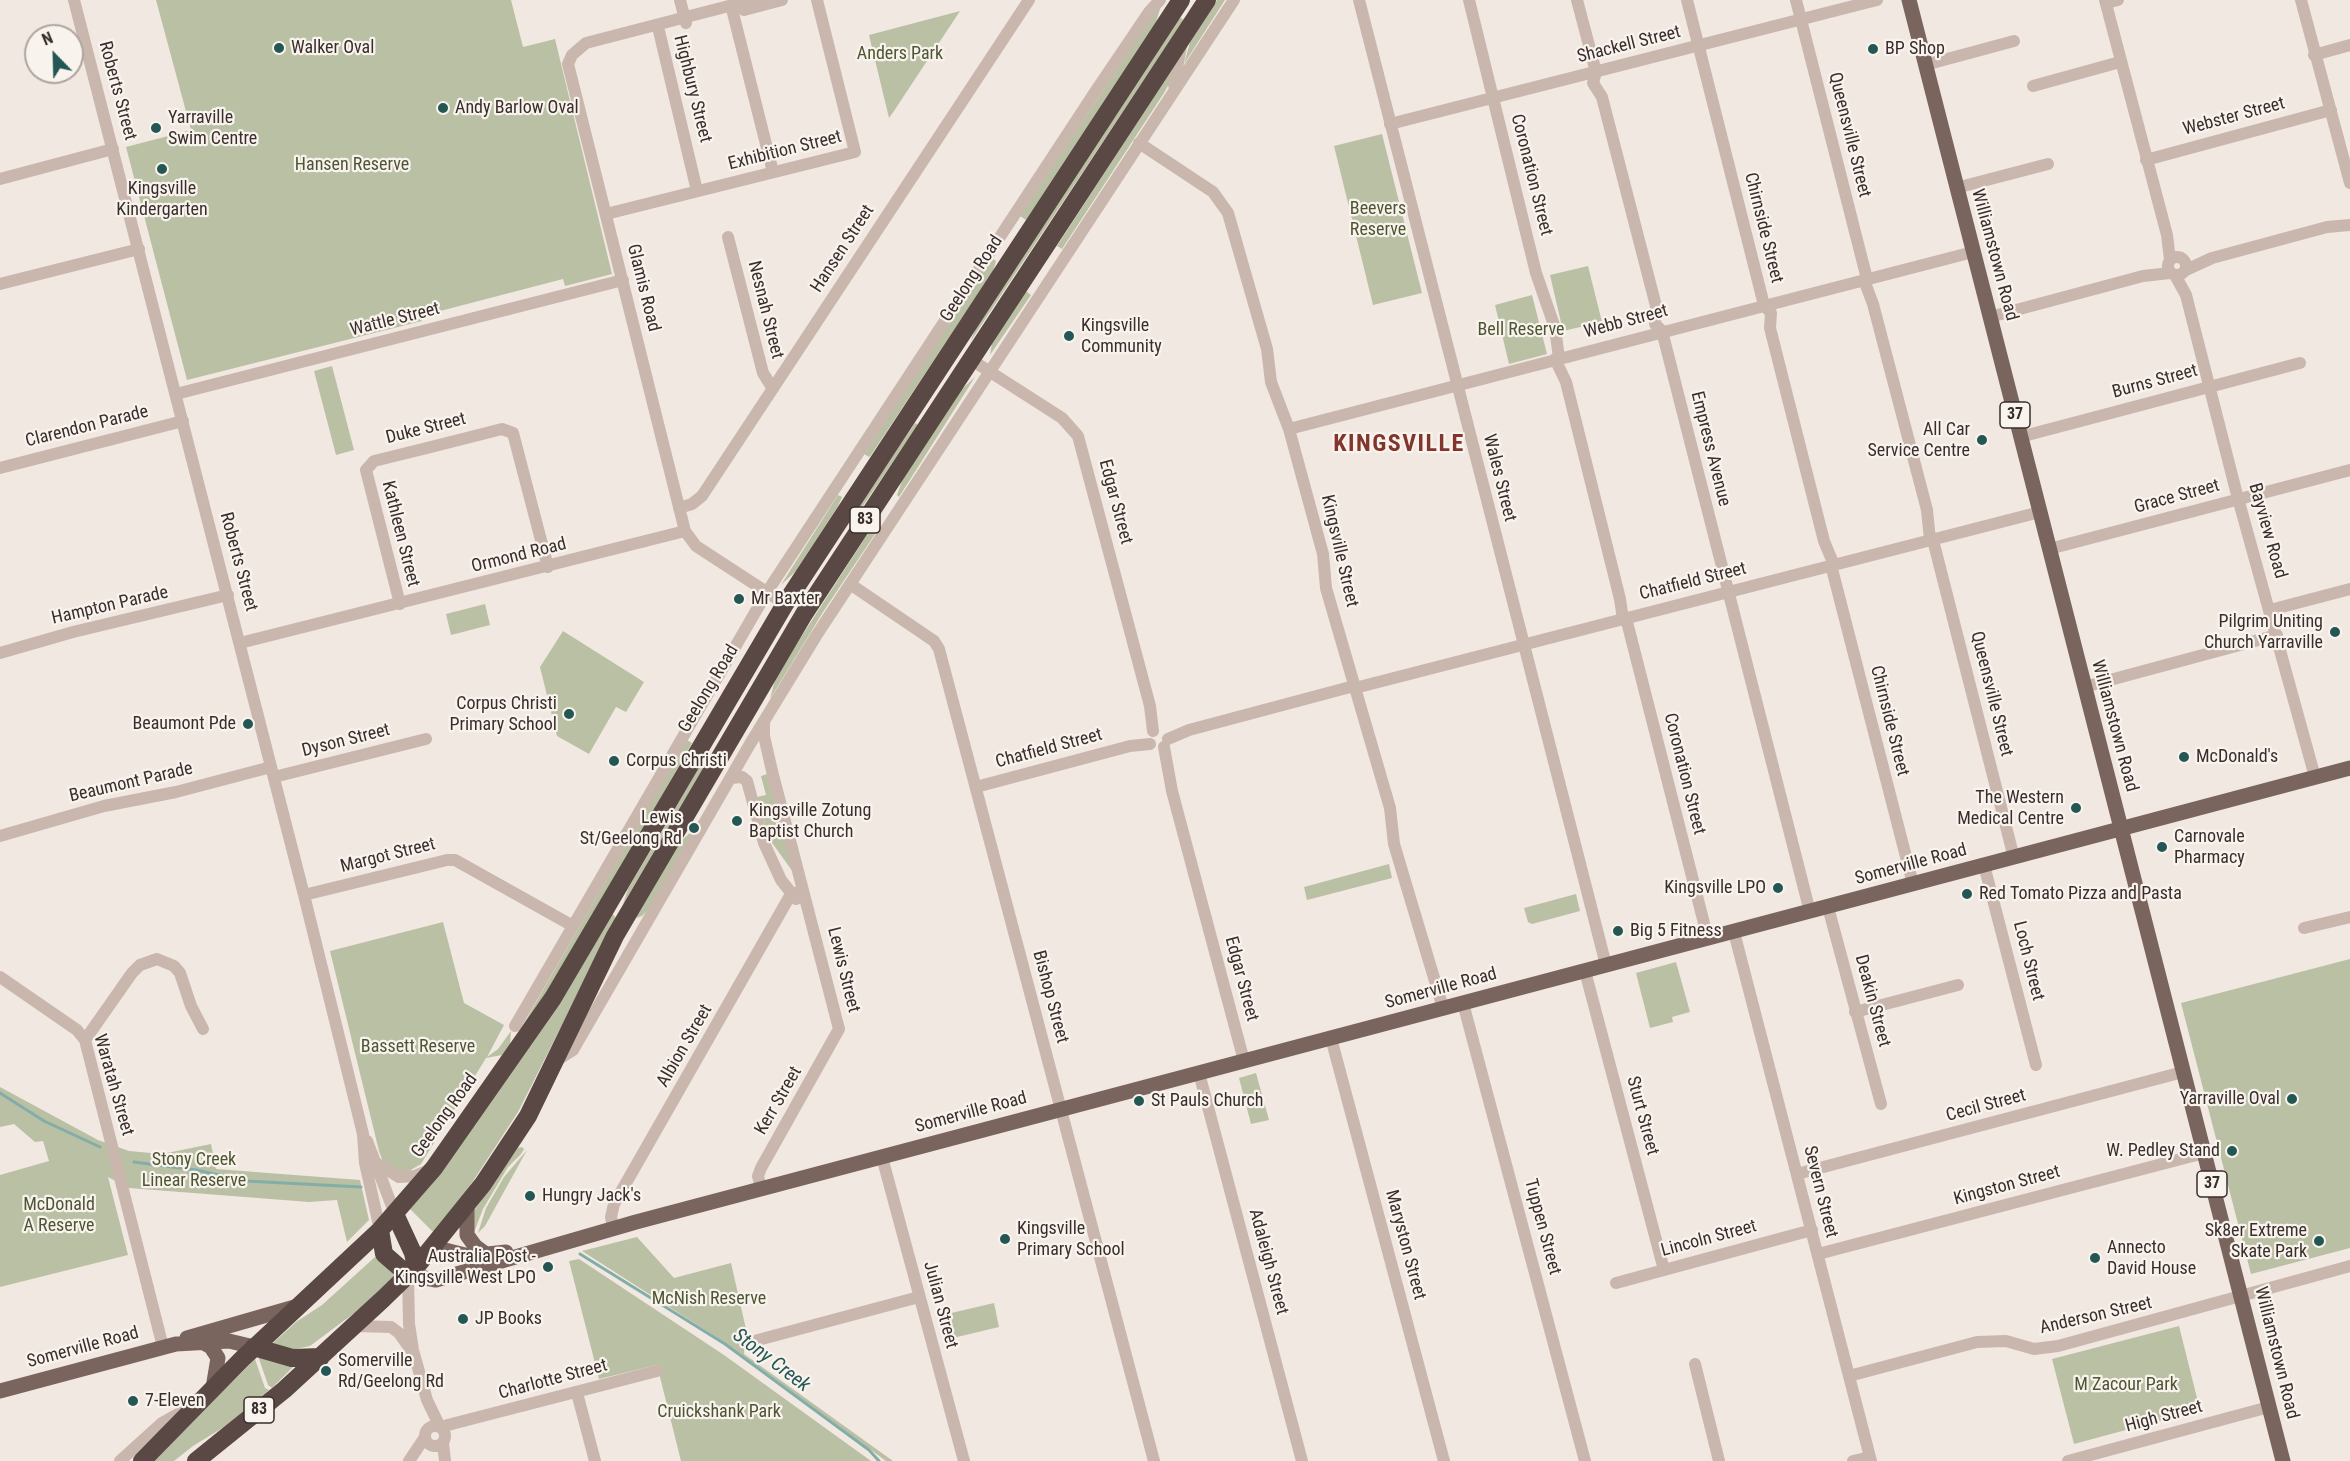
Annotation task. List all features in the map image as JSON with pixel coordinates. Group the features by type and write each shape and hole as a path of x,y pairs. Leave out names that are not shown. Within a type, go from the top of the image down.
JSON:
{"highway":[{"path":"1169,4 1204,5"},
{"name":"Geelong Road","path":"142,1461 254,1347 380,1230 398,1218 434,1168 553,998 785,604 952,347 1169,4"},
{"name":"83","path":"196,1461 355,1326 412,1271 467,1206 528,1116 596,973 626,918 804,614 1204,5"},
{"path":"952,347 970,358"},
{"path":"785,604 804,614"},
{"path":"618,887 617,903 626,918"},
{"path":"380,1230 384,1254 412,1271 413,1253 398,1218"},
{"path":"398,1218 433,1247"},
{"path":"254,1347 292,1358 321,1356"}],"main road":[{"name":"Williamstown Road","path":"1909,0 2283,1461"},
{"name":"Somerville Road","path":"433,1247 458,1255 487,1255 541,1247 2350,768"},
{"path":"467,1206 467,1233 475,1246 487,1255"},
{"name":"Somerville Road","path":"412,1271 436,1280 523,1257 541,1247"},
{"name":"Somerville Road","path":"0,1391 170,1345 200,1333 298,1306"},
{"name":"Somerville Road","path":"170,1345 229,1341 254,1347"},
{"path":"202,1342 211,1347 218,1358 213,1388"}],"street":[{"name":"Roberts Street","path":"74,0 304,895 363,1134 366,1163 380,1230"},
{"path":"680,0 685,21"},
{"path":"732,9 752,0"},
{"path":"572,55 586,43 732,9 782,0"},
{"name":"Exhibition Street","path":"606,214 855,152 817,0"},
{"name":"Hansen Street","path":"679,508 692,504 702,496 1029,0"},
{"path":"556,1061 573,1050 764,722 850,584 1234,0"},
{"name":"Wales Street","path":"1359,0 1606,965"},
{"name":"Coronation Street","path":"1468,0 1536,273 1555,328 1558,371 1565,381 1624,619 1708,939"},
{"name":"Empress Avenue","path":"1577,0 1596,72 1593,83 1602,97 1656,306 1655,324 1662,331 1810,912"},
{"name":"Chirnside Street","path":"1687,0 1764,305 1771,313 1770,328 1825,543 1833,565 1913,884"},
{"name":"Queensville Street","path":"1796,0 1865,280 1874,304 2014,858"},
{"name":"Shackell Street","path":"1390,124 1877,0"},
{"path":"2301,0 2350,183"},
{"name":"Bayview Road","path":"2110,1 2120,62 2167,236 2186,295 2238,499 2315,777"},
{"name":"Geelong Road","path":"515,1026 767,592 1149,12 1169,4"},
{"path":"732,9 773,172"},
{"path":"572,55 659,31 685,21"},
{"name":"Highbury Street","path":"659,31 697,191"},
{"path":"1174,90 1184,36"},
{"path":"1925,65 2014,41"},
{"path":"2314,55 2350,45"},
{"name":"Glamis Road","path":"572,55 568,64 685,531"},
{"path":"2033,86 2120,62"},
{"name":"Webster Street","path":"2146,160 2331,110"},
{"name":"Kingsville Street","path":"1139,143 1209,189 1224,204 1267,349 1271,382 1289,429 1324,558 1326,588 1390,808 1394,844 1443,1008"},
{"path":"0,179 113,149"},
{"path":"1956,189 2048,164"},
{"path":"1990,316 2327,227 2350,223 2350,216 2327,227"},
{"name":"Nesnah Street","path":"728,237 762,374 773,389"},
{"path":"0,284 139,249"},
{"name":"Webb Street","path":"1289,429 1972,252"},
{"name":"Wattle Street","path":"176,394 623,280"},
{"name":"Edgar Street","path":"970,358 1062,418 1078,436 1244,1061"},
{"name":"Burns Street","path":"2020,437 2300,363"},
{"name":"Clarendon Parade","path":"0,468 183,421"},
{"name":"Duke Street","path":"366,473 369,465 374,461 502,429 510,430 515,435 548,567"},
{"name":"Grace Street","path":"2049,549 2350,470"},
{"name":"Kathleen Street","path":"366,473 400,604"},
{"name":"Chatfield Street","path":"976,787 1354,687 2040,512"},
{"path":"685,531 696,546 785,604"},
{"name":"Ormond Road","path":"240,643 685,531"},
{"name":"Bishop Street","path":"850,584 936,644 1154,1461"},
{"path":"2270,610 2350,589"},
{"name":"Hampton Parade","path":"0,653 73,632 228,595"},
{"path":"2084,687 2277,635"},
{"name":"Lewis Street","path":"764,722 767,750 797,892 811,916 839,1025 838,1034"},
{"name":"Dyson Street","path":"273,772 426,739"},
{"name":"Beaumont Parade","path":"0,836 104,806 273,772"},
{"name":"Lewis Street","path":"731,778 742,777 748,783 764,843 781,880 797,892"},
{"name":"Margot Street","path":"304,895 447,860 456,860 573,926"},
{"name":"Loch Street","path":"1984,865 2036,1065"},
{"name":"Albion Street","path":"613,1228 610,1217 614,1204 797,892"},
{"name":"Deakin Street","path":"1828,907 1881,1104"},
{"path":"626,918 640,923 652,915"},
{"path":"2304,928 2350,917"},
{"name":"Severn Street","path":"1734,932 1871,1459"},
{"path":"85,1040 140,964 158,959 174,966 180,973 191,1006 203,1029"},
{"name":"Sturt Street","path":"1585,971 1664,1270"},
{"name":"Waratah Street","path":"0,977 77,1030 85,1040 170,1345"},
{"path":"1856,1012 1958,985"},
{"name":"Tuppen Street","path":"1463,1003 1585,1461"},
{"name":"Kerr Street","path":"761,1189 758,1176 761,1168 838,1034"},
{"name":"Maryston Street","path":"1331,1038 1443,1461"},
{"name":"Cecil Street","path":"1797,1174 2183,1072"},
{"name":"Adaleigh Street","path":"1199,1073 1302,1461"},
{"name":"Roberts Street","path":"363,1134 398,1218"},
{"name":"Kingston Street","path":"1818,1254 2204,1153"},
{"name":"Julian Street","path":"882,1157 964,1461"},
{"path":"376,1163 390,1174 403,1177 434,1168"},
{"name":"Lincoln Street","path":"1616,1283 1812,1230"},
{"name":"Anderson Street","path":"1849,1376 1977,1342 2006,1341 2034,1349 2058,1347 2350,1266"},
{"path":"412,1271 409,1324 436,1437 445,1461"},
{"path":"743,1344 919,1297"},
{"path":"355,1326 391,1327 401,1335 415,1356"},
{"path":"1695,1364 1719,1461"},
{"name":"Charlotte Street","path":"411,1460 436,1437 459,1424 657,1371"},
{"path":"577,1393 595,1461"},
{"name":"Geelong Road","path":"120,1461 162,1423 197,1405"},
{"name":"High Street","path":"2068,1461 2269,1407"},
{"path":"436,1437 439,1461"},
{"path":"1853,1461 1871,1459"}],"green space":[{"name":"Hansen Reserve","path":"156,0 511,0 523,47 555,39 612,274 565,286 563,279 421,316 422,321 187,380 126,147 191,130"},
{"path":"1217,0 1225,0 1184,64 1190,42"},
{"path":"1157,9 1160,9 1156,22 1026,220 1020,216"},
{"name":"Anders Park","path":"960,11 894,111 889,118 869,35"},
{"path":"1182,18 1183,21 970,342 978,323 1178,19"},
{"path":"1170,72 1170,82 1164,93 1062,249 1057,246"},
{"name":"Beevers Reserve","path":"1382,134 1422,293 1373,305 1334,146"},
{"path":"992,258 996,261 993,271 871,455 869,457 864,454"},
{"name":"Bell Reserve","path":"1588,266 1602,322 1563,331 1550,275"},
{"path":"1026,291 1031,295 990,355 992,343"},
{"name":"Bell Reserve","path":"1532,295 1547,354 1509,364 1495,305"},
{"path":"332,366 354,450 336,455 314,371"},
{"path":"975,377 899,497 897,495 903,478 960,391"},
{"path":"915,423 918,425 852,522 848,520"},
{"path":"838,495 842,497 838,506 796,571 781,585"},
{"path":"874,524 879,528 823,612 770,699 776,676"},
{"path":"485,604 490,625 451,635 446,614"},
{"path":"563,631 644,682 626,712 616,707 589,754 557,736 540,667"},
{"path":"687,740 692,743 632,848 555,980 519,1032"},
{"path":"708,752 710,758 623,904 628,889"},
{"path":"767,774 793,872 770,840 757,797 766,795 761,776"},
{"path":"691,832 694,834 648,910 636,918 679,843"},
{"path":"1389,864 1392,878 1307,900 1304,887"},
{"path":"1576,894 1580,911 1532,924 1528,922 1524,908"},
{"path":"612,913 616,918 518,1112 462,1198 436,1232 432,1231 410,1209 431,1185"},
{"name":"Bassett Reserve","path":"443,922 464,1003 504,1025 487,1057 498,1049 511,1031 510,1045 502,1055 486,1058 421,1164 409,1171 397,1171 383,1162 379,1151 330,951"},
{"path":"2350,959 2350,1248 2251,1274 2181,1003"},
{"path":"1676,962 1690,1012 1672,1017 1673,1022 1650,1028 1636,973"},
{"path":"1256,1073 1269,1120 1251,1124 1239,1078"},
{"path":"0,1087 98,1140 129,1151 162,1154 211,1144 216,1169 360,1180 369,1220 347,1242 337,1200 309,1202 129,1188 108,1177 128,1255 0,1287 0,1175 49,1161 43,1141 35,1142 14,1124 0,1127"},
{"path":"518,1148 524,1149 521,1154 508,1167 483,1209 473,1235 473,1212"},
{"path":"527,1150 485,1226 478,1233 486,1208 504,1177"},
{"name":"McNish Reserve","path":"637,1237 674,1278 731,1263 746,1329 744,1354 893,1461 886,1461 727,1344 582,1251"},
{"path":"375,1257 395,1276 361,1308 310,1346 290,1350 271,1345 296,1322 322,1305"},
{"name":"Cruickshank Park","path":"579,1259 724,1355 871,1461 681,1461 657,1365 599,1379 569,1261"},
{"path":"994,1303 999,1327 953,1338 947,1314"},
{"name":"M Zacour Park","path":"2179,1326 2200,1410 2074,1444 2052,1359"},
{"path":"258,1356 293,1367 272,1388 268,1385"},
{"path":"255,1359 265,1388 269,1390 224,1427 174,1461 154,1461"}],"waterway":[{"name":"Stony Creek","path":"0,1093 44,1121 100,1147"},
{"name":"Stony Creek","path":"134,1162 196,1170 246,1181 361,1187"},
{"name":"Stony Creek","path":"580,1254 725,1344 869,1450 879,1461"}],"place":[{"name":"Walker Oval","path":"279,48"},
{"name":"BP Shop","path":"1873,49"},
{"name":"Andy Barlow Oval","path":"443,108"},
{"name":"Yarraville Swim Centre","path":"156,128"},
{"name":"Kingsville Kindergarten","path":"162,169"},
{"name":"Kingsville Community","path":"1069,336"},
{"name":"All Car Service Centre","path":"1982,440"},
{"name":"Mr Baxter","path":"739,599"},
{"name":"Pilgrim Uniting Church Yarraville","path":"2335,632"},
{"name":"Corpus Christi Primary School","path":"569,714"},
{"name":"Beaumont Pde","path":"248,724"},
{"name":"McDonald's","path":"2184,757"},
{"name":"Corpus Christi","path":"614,761"},
{"name":"The Western Medical Centre","path":"2076,808"},
{"name":"Kingsville Zotung Baptist Church","path":"737,821"},
{"name":"Lewis St/Geelong Rd","path":"694,828"},
{"name":"Carnovale Pharmacy","path":"2162,847"},
{"name":"Kingsville LPO","path":"1778,888"},
{"name":"Red Tomato Pizza and Pasta","path":"1967,894"},
{"name":"Big 5 Fitness","path":"1618,931"},
{"name":"Yarraville Oval","path":"2292,1099"},
{"name":"St Pauls Church","path":"1139,1101"},
{"name":"W. Pedley Stand","path":"2232,1151"},
{"name":"Hungry Jack's","path":"530,1196"},
{"name":"Kingsville Primary School","path":"1005,1239"},
{"name":"Sk8er Extreme Skate Park","path":"2319,1241"},
{"name":"Annecto David House","path":"2095,1258"},
{"name":"Australia Post - Kingsville West LPO","path":"548,1267"},
{"name":"JP Books","path":"463,1319"},
{"name":"Somerville Rd/Geelong Rd","path":"326,1371"},
{"name":"7-Eleven","path":"133,1401"}],"district":[{"name":"KINGSVILLE","path":"1399,445"}],"park label":[{"name":"Stony Creek Linear Reserve","path":"194,1170"},
{"name":"McDonald A Reserve","path":"59,1215"}]}
